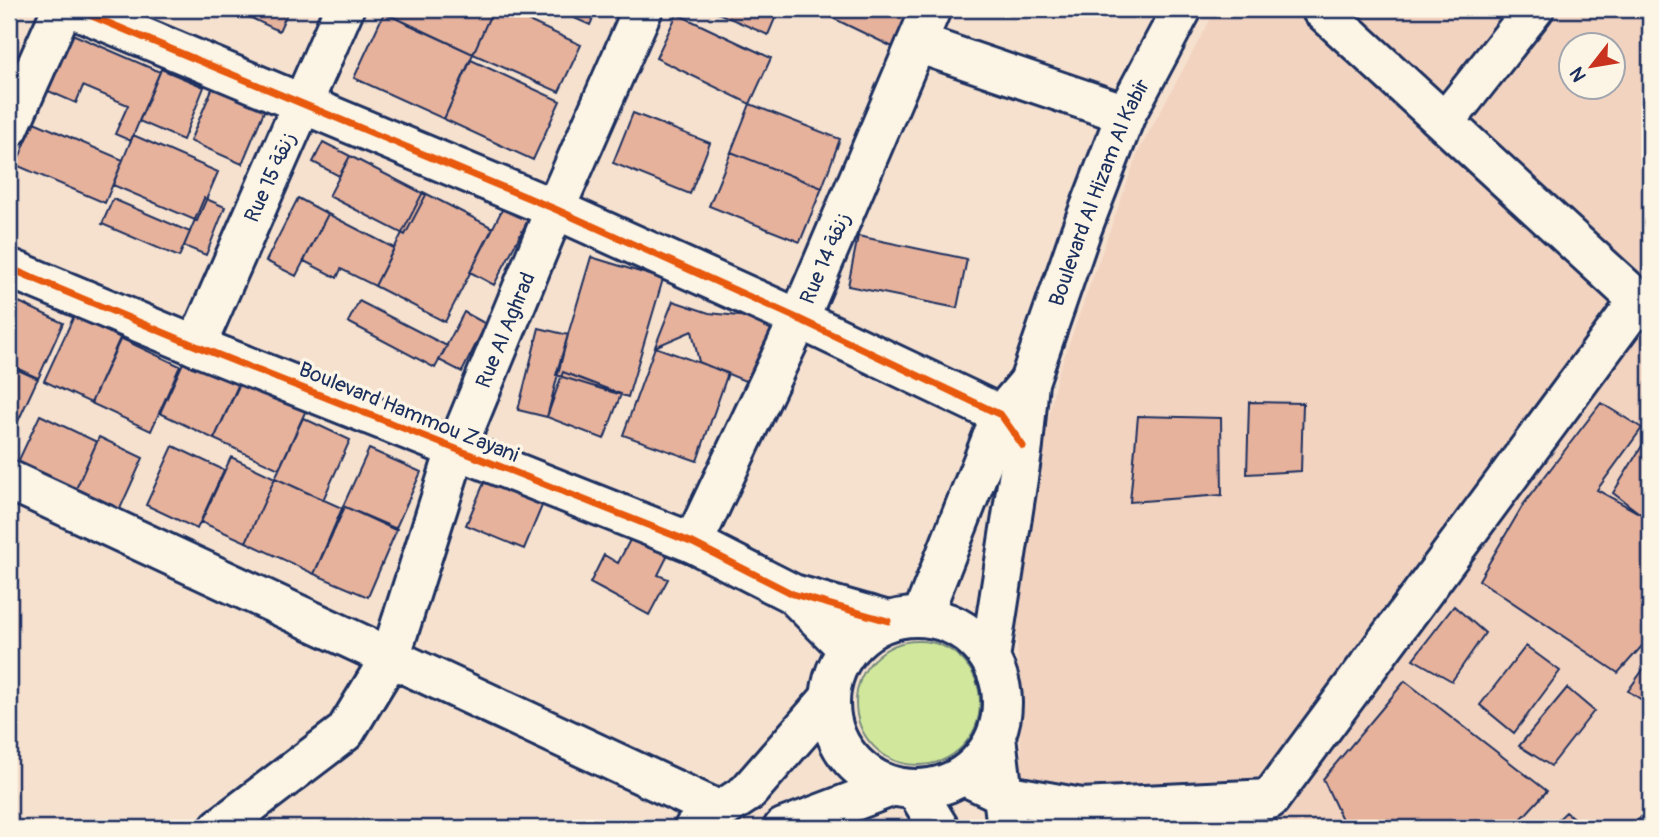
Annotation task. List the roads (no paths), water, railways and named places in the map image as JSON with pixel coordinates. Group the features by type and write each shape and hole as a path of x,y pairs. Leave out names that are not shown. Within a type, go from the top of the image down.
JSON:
{"street":[{"path":"9,128 62,9"},
{"path":"75,9 555,209 799,318 1001,415 1023,446"},
{"name":"Rue 15 زنقة","path":"196,346 344,9"},
{"name":"Rue Al Aghrad","path":"219,828 345,732 390,658 457,450 555,209 643,9"},
{"name":"Boulevard Al Hizam Al Kabir","path":"990,658 1023,446 1030,382 1081,231 1126,114 1182,9"},
{"path":"965,776 1005,811 1270,799 1644,305 1321,9"},
{"path":"1445,122 1534,9"},
{"path":"924,26 1126,114"},
{"name":"Rue 14 زنقة","path":"693,542 799,318 924,26"},
{"name":"Boulevard Hammou Zayani","path":"9,268 196,346 693,542 793,594"},
{"name":"Boulevard Al Hizam Al Kabir","path":"905,619 1001,415 1030,382"},
{"path":"9,480 390,658 706,819 747,793 829,699"},
{"path":"783,828 903,789 941,787 965,776 983,759 996,737 1002,717 999,677 990,658 977,642 960,629 942,620 905,619 793,594"},
{"path":"793,594 848,649"},
{"path":"905,619 865,632 848,649 835,672 829,699 833,727 845,753 865,774 903,789 939,828"},
{"path":"996,737 1005,811"}]}
